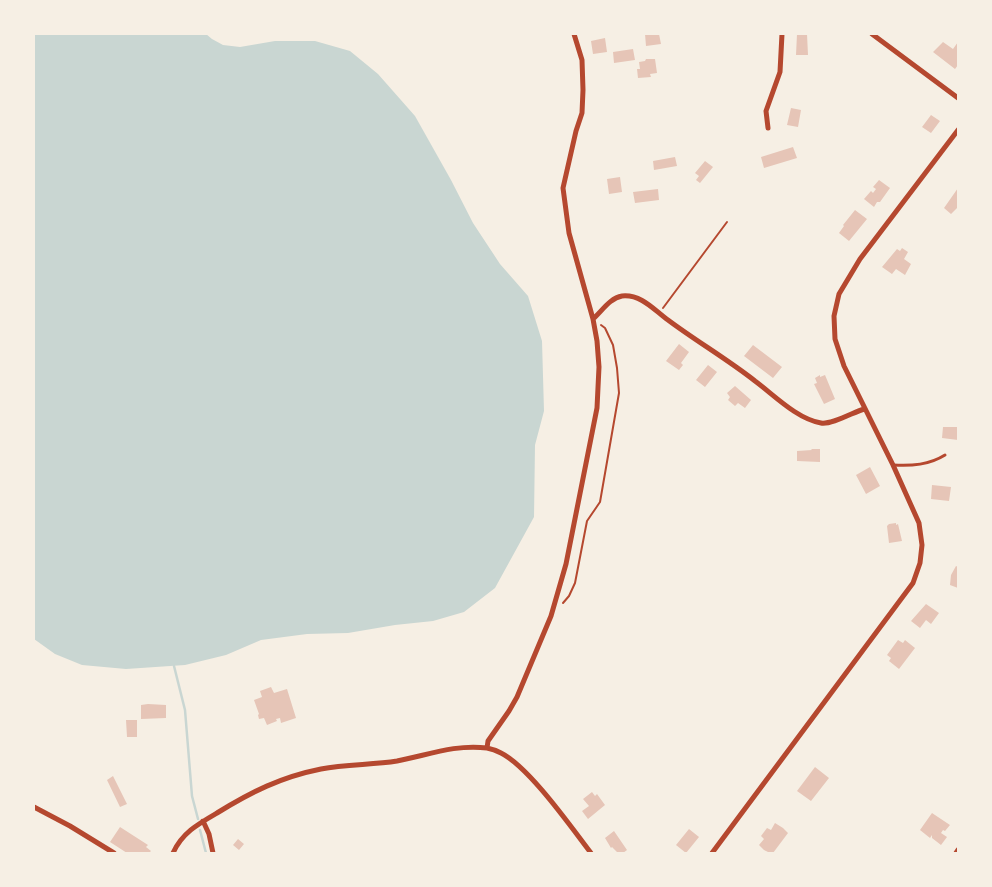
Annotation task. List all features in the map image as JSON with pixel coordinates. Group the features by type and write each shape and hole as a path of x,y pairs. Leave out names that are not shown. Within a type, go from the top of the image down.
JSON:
{"street":[{"path":"487,748 488,741 509,712 551,616 566,564 597,408 599,367 593,319 569,233 563,188 582,113 582,60 574,34"},
{"path":"768,128 766,111 780,72 782,34"},
{"path":"872,34 958,98"},
{"path":"712,853 913,582 920,563 922,545 919,523 844,366 835,339 834,316 839,294 860,259 958,130"},
{"path":"593,319 614,298 625,296 649,304 666,319 755,380 774,397 798,414 822,424 864,409"},
{"path":"173,853 176,845 189,830 254,791 296,775 322,769 397,761 447,748 473,746 502,753 520,767 591,853"},
{"path":"34,807 114,853"},
{"path":"204,821 213,853"}],"lane":[{"path":"893,466 927,464 945,455"}],"path":[{"path":"660,312 727,222"},
{"path":"563,603 576,583 587,521 600,502 619,393 613,345 605,328 593,319"}],"shaded area":[{"path":"34,34 206,34 223,45 240,47 275,41 315,41 350,51 378,74 415,116 473,223 500,264 528,296 542,341 544,411 535,445 534,517 495,588 464,612 433,621 348,633 307,634 261,640 226,655 185,665 126,669 82,665 55,654 34,639"}],"building":[{"path":"645,34 659,34 661,44 646,46"},
{"path":"797,34 807,34 808,55 796,55"},
{"path":"605,38 607,52 593,54 591,41"},
{"path":"943,42 953,49 958,42 958,65 955,69 933,52"},
{"path":"633,49 635,60 614,63 613,52"},
{"path":"646,59 655,59 657,73 650,74 651,77 638,78 637,69 640,69 639,62"},
{"path":"791,108 801,110 798,127 787,125"},
{"path":"931,115 940,121 931,133 922,127"},
{"path":"793,147 797,158 764,168 761,157"},
{"path":"675,157 677,166 654,170 653,161"},
{"path":"705,161 713,167 700,183 696,180 699,176 695,173"},
{"path":"620,177 622,192 609,194 607,179"},
{"path":"879,180 890,188 874,207 864,199 871,191 873,193 876,189 873,187"},
{"path":"958,188 958,207 951,214 944,208"},
{"path":"658,189 659,200 635,203 633,192"},
{"path":"855,210 867,219 849,241 839,233"},
{"path":"902,248 908,252 904,259 911,264 905,275 896,269 892,274 882,267 897,249 900,251"},
{"path":"679,344 689,352 681,363 683,365 679,370 666,361"},
{"path":"753,345 782,367 773,378 744,356"},
{"path":"708,365 717,372 705,387 696,380"},
{"path":"820,375 820,377 825,375 835,399 824,404 814,384 817,383 815,378"},
{"path":"735,386 751,400 745,408 738,403 735,406 728,400 730,397 727,393"},
{"path":"943,427 958,427 958,440 942,438"},
{"path":"820,449 820,462 797,461 797,451"},
{"path":"870,467 880,486 866,494 856,475"},
{"path":"932,485 951,487 949,501 931,499"},
{"path":"896,523 896,525 898,524 902,541 889,543 887,526"},
{"path":"956,566 958,567 958,588 950,585 951,575"},
{"path":"926,604 939,613 931,624 926,620 920,628 911,621"},
{"path":"898,640 903,643 905,640 915,648 899,669 889,661 891,658 887,655"},
{"path":"271,687 274,693 287,689 296,718 281,723 280,718 267,725 264,718 259,719 254,700 262,697 260,691"},
{"path":"141,705 166,705 166,718 141,719"},
{"path":"126,720 137,720 137,737 127,737"},
{"path":"815,767 829,778 811,801 797,791"},
{"path":"113,776 127,804 120,807 107,780"},
{"path":"592,792 595,796 597,794 605,805 588,819 582,811 589,806 583,799"},
{"path":"932,813 950,825 941,833 947,837 941,845 932,838 932,835 930,838 920,830"},
{"path":"775,823 788,833 773,853 770,853 759,845 764,839 761,836 767,828 771,830"},
{"path":"120,827 148,845 146,847 151,851 149,853 127,853 110,842"},
{"path":"689,829 699,837 686,853 676,845"},
{"path":"614,831 627,850 623,853 618,853 611,848 605,838"},
{"path":"238,839 244,844 239,850 233,845"}],"waterway":[{"path":"174,666 185,710 192,796 198,819"},
{"path":"200,830 206,853"}]}
